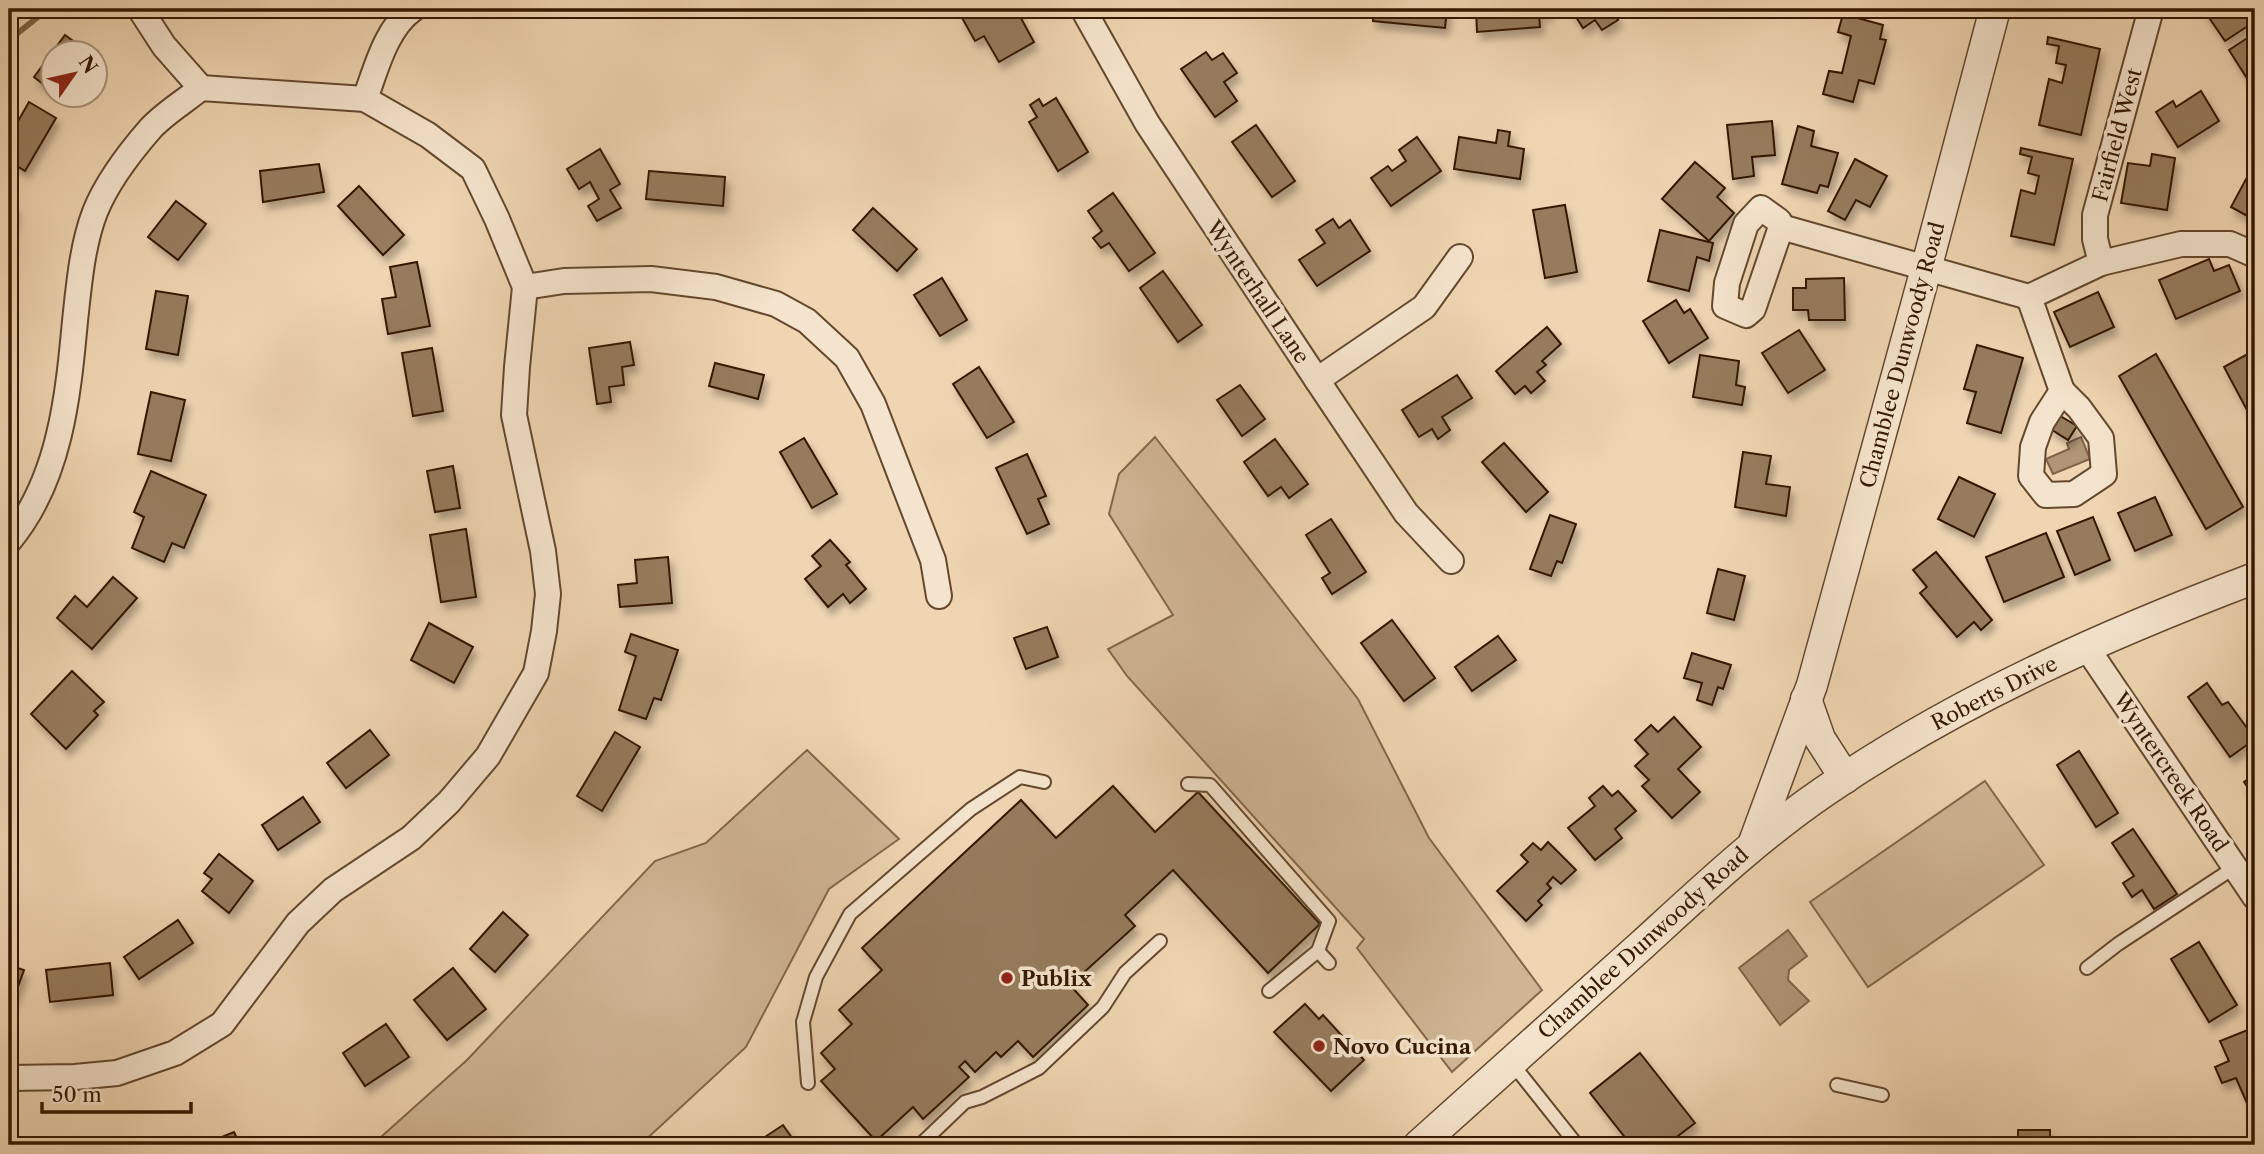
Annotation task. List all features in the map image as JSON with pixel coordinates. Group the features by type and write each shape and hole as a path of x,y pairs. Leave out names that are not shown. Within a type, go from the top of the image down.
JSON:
{"street":[{"path":"140,9 164,46 201,88"},
{"path":"365,99 385,47 402,16 412,9"},
{"name":"Wynterhall Lane","path":"1083,9 1147,124 1317,380 1406,513 1451,561"},
{"name":"Chamblee Dunwoody Road","path":"1419,1145 1753,845 1806,699 1926,269 1995,9"},
{"name":"Fairfield West","path":"2101,263 2095,239 2095,215 2151,9"},
{"path":"9,541 45,484 63,420 80,271 95,212 113,178 152,127 201,88 365,99 428,135 472,169 498,219 525,287 514,415 543,551 548,594 536,673 488,756 449,802 411,838 333,890 298,923 222,1024 175,1054 117,1073 9,1078"},
{"path":"1781,227 2029,297 2101,263 2181,244 2230,244 2255,255"},
{"path":"1317,380 1424,307 1460,257"},
{"path":"525,287 564,281 651,279 716,287 776,304 807,321 847,358 873,404 933,560 939,596"},
{"path":"2029,297 2062,391"},
{"name":"Roberts Drive","path":"1753,845 1845,778 1930,724 2005,685 2168,611 2255,578"},
{"name":"Wyntercreek Road","path":"2087,648 2255,897"},
{"path":"1806,699 1820,739 1845,778"}],"lane":[{"path":"808,1083 803,1022 816,977 850,914 971,809 1020,776 1044,782"},
{"path":"1188,784 1210,785 1329,921 1318,951 1269,991"},
{"path":"2087,968 2118,944 2235,867"},
{"path":"920,1145 965,1102 982,1097 1038,1068 1103,1007 1125,973 1160,941"},
{"path":"1318,951 1329,963"},
{"path":"1511,1062 1577,1145"},
{"path":"1837,1085 1882,1095"}],"shaded area":[{"path":"1155,437 1358,699 1429,838 1542,990 1452,1072 1357,948 1364,939 1127,676 1108,649 1173,615 1109,514 1119,474"},
{"path":"2081,437 2090,459 2053,474 2046,459 2069,449 2067,443"},
{"path":"807,750 899,839 829,889 746,1047 640,1145 372,1145 467,1060 655,861 706,843"},
{"path":"1985,781 2044,865 1868,987 1810,902"},
{"path":"1788,930 1807,956 1789,970 1788,980 1809,1001 1780,1025 1739,968"}],"building":[{"path":"968,9 1016,9 1034,42 999,62 984,36 975,41 961,16 969,11"},
{"path":"1374,9 1447,9 1445,28 1373,21"},
{"path":"1476,9 1549,9 1549,13 1539,14 1540,27 1477,32"},
{"path":"1571,9 1615,9 1612,11 1618,20 1602,30 1595,20 1583,28"},
{"path":"2203,9 2255,9 2249,15 2254,22 2225,41"},
{"path":"1843,14 1883,25 1880,39 1886,40 1874,84 1859,80 1853,102 1823,94 1829,71 1842,73 1851,36 1838,32"},
{"path":"2255,33 2255,91 2229,50"},
{"path":"2048,37 2100,49 2081,135 2039,125 2049,79 2062,83 2066,65 2056,63 2059,46 2047,44"},
{"path":"1206,52 1212,60 1223,53 1237,73 1224,82 1237,101 1215,117 1181,69"},
{"path":"2201,91 2219,121 2178,147 2156,112 2173,101 2176,107"},
{"path":"1056,98 1088,152 1058,171 1029,122 1037,117 1030,105 1039,99 1043,106"},
{"path":"29,102 56,118 25,171 9,161 9,137"},
{"path":"1772,121 1775,155 1752,157 1754,176 1733,179 1727,125"},
{"path":"1256,125 1295,181 1272,197 1232,142"},
{"path":"1798,126 1814,131 1811,146 1838,153 1828,187 1820,185 1817,193 1782,184"},
{"path":"1498,130 1510,132 1508,146 1524,149 1520,179 1454,169 1459,137 1496,143"},
{"path":"1417,137 1441,171 1391,206 1371,178 1388,166 1392,171 1406,161 1399,150"},
{"path":"2021,148 2073,159 2054,245 2011,236 2021,190 2035,194 2039,176 2028,173 2032,157 2020,154"},
{"path":"600,149 620,184 610,190 621,208 597,221 588,206 599,199 590,182 579,189 567,169"},
{"path":"2152,154 2175,158 2167,210 2121,203 2128,163 2150,166"},
{"path":"1855,159 1887,176 1870,207 1856,200 1845,220 1828,211"},
{"path":"1695,162 1725,188 1717,197 1734,213 1709,241 1662,199"},
{"path":"319,164 324,192 263,202 260,171"},
{"path":"2253,166 2255,167 2255,220 2231,207"},
{"path":"649,171 725,177 723,206 646,199"},
{"path":"359,186 404,235 383,255 338,206"},
{"path":"1113,193 1155,253 1129,271 1109,243 1101,248 1093,238 1102,231 1088,211"},
{"path":"176,201 206,224 178,260 148,237"},
{"path":"1565,205 1577,272 1545,278 1533,210"},
{"path":"9,206 16,208 9,245"},
{"path":"873,208 917,249 897,271 853,230"},
{"path":"1333,219 1339,228 1350,220 1370,251 1317,286 1299,260 1325,243 1316,230"},
{"path":"1660,230 1713,243 1709,261 1697,257 1689,291 1648,281"},
{"path":"2209,259 2214,271 2229,265 2240,291 2176,319 2159,280"},
{"path":"417,262 430,326 388,334 382,299 396,297 390,267"},
{"path":"1163,271 1202,325 1178,342 1140,288"},
{"path":"942,278 967,320 940,336 914,295"},
{"path":"1844,278 1845,320 1809,320 1808,310 1793,310 1793,288 1806,288 1806,279"},
{"path":"156,291 188,296 178,355 146,349"},
{"path":"2098,292 2114,327 2070,347 2054,312"},
{"path":"1676,300 1684,313 1690,309 1708,338 1669,363 1643,321"},
{"path":"1547,327 1561,344 1542,361 1546,365 1537,372 1545,381 1531,393 1525,386 1515,394 1496,371"},
{"path":"1799,330 1825,370 1788,393 1762,353"},
{"path":"630,342 634,365 622,367 624,385 609,387 611,402 597,404 589,348"},
{"path":"1977,345 2023,358 2001,433 1967,423 1976,392 1964,389"},
{"path":"432,348 443,411 413,416 402,353"},
{"path":"2255,350 2255,425 2224,367"},
{"path":"2156,354 2243,507 2206,529 2119,376"},
{"path":"1700,355 1739,361 1736,385 1745,387 1742,405 1693,397"},
{"path":"715,363 764,375 758,399 709,386"},
{"path":"979,367 1014,422 987,438 953,384"},
{"path":"1457,375 1472,398 1442,417 1450,430 1438,439 1432,429 1419,437 1402,410"},
{"path":"1240,385 1265,419 1242,436 1217,400"},
{"path":"151,392 185,400 171,461 138,454"},
{"path":"2057,414 2077,426 2068,440 2049,428"},
{"path":"804,438 837,494 812,508 780,452"},
{"path":"1275,439 1308,484 1289,498 1281,487 1268,496 1244,462"},
{"path":"1504,443 1548,492 1526,512 1482,462"},
{"path":"1743,452 1771,456 1766,484 1790,487 1786,516 1735,507"},
{"path":"1027,454 1046,496 1038,499 1049,524 1027,534 996,468"},
{"path":"453,466 460,508 435,512 427,471"},
{"path":"151,471 206,495 184,548 172,543 164,562 132,548 144,517 134,512"},
{"path":"1959,477 1995,494 1974,537 1938,519"},
{"path":"2155,497 2172,535 2135,551 2118,513"},
{"path":"1550,515 1576,524 1562,563 1557,561 1551,576 1530,569"},
{"path":"2093,517 2110,560 2075,575 2057,531"},
{"path":"1331,519 1366,572 1332,594 1322,578 1330,573 1306,535"},
{"path":"466,529 476,597 441,602 430,535"},
{"path":"2046,533 2064,577 2004,602 1986,557"},
{"path":"830,540 850,562 846,565 866,589 850,603 843,594 828,607 805,579 821,566 812,556"},
{"path":"1936,552 1992,620 1981,630 1974,622 1957,637 1920,593 1927,587 1913,570"},
{"path":"668,557 672,603 620,607 618,585 637,583 635,560"},
{"path":"1718,569 1745,576 1734,620 1707,613"},
{"path":"113,577 137,598 92,649 57,618 75,596 87,607"},
{"path":"1392,620 1435,678 1404,701 1361,643"},
{"path":"429,623 473,647 454,683 411,660"},
{"path":"1047,627 1058,657 1026,669 1014,638"},
{"path":"631,634 678,650 661,700 654,698 646,719 619,710 636,656 625,652"},
{"path":"1498,636 1516,660 1472,691 1455,667"},
{"path":"1692,653 1731,665 1723,689 1718,687 1712,705 1697,700 1702,683 1684,678"},
{"path":"72,671 104,702 94,711 98,715 66,749 31,714"},
{"path":"2207,683 2222,705 2228,702 2255,739 2230,757 2188,697"},
{"path":"1674,717 1701,747 1678,769 1700,792 1672,818 1642,786 1649,780 1635,766 1648,754 1635,740 1651,725 1658,732"},
{"path":"370,730 389,755 346,788 327,763"},
{"path":"615,732 640,747 602,811 577,796"},
{"path":"2079,751 2118,813 2096,827 2057,765"},
{"path":"2255,774 2255,798 2244,782"},
{"path":"1113,786 1155,832 1198,792 1320,924 1268,973 1173,870 1125,915 1135,926 1070,985 1088,1005 1033,1057 1018,1041 1001,1057 996,1052 975,1072 965,1061 959,1067 969,1077 923,1119 913,1107 876,1141 821,1081 835,1069 821,1053 852,1024 839,1010 882,970 862,948 1021,800 1056,838"},
{"path":"1603,786 1612,796 1618,791 1636,811 1615,829 1622,838 1595,860 1568,828 1595,806 1589,798"},
{"path":"303,797 320,822 278,850 262,825"},
{"path":"2133,829 2177,894 2154,909 2142,890 2132,897 2123,883 2134,876 2112,843"},
{"path":"1548,842 1576,870 1561,884 1553,877 1547,884 1551,888 1538,901 1542,905 1526,921 1497,891 1528,862 1521,855 1533,843 1541,850"},
{"path":"219,854 253,881 229,913 202,891 212,879 204,873"},
{"path":"503,912 528,935 495,972 470,949"},
{"path":"178,920 193,943 139,979 124,957"},
{"path":"2199,942 2237,1005 2209,1022 2171,959"},
{"path":"110,963 113,995 50,1002 46,970"},
{"path":"9,965 24,970 12,1003 9,1002"},
{"path":"453,968 486,1009 447,1040 414,1000"},
{"name":"Novo Cucina","path":"1305,1004 1319,1019 1323,1015 1364,1060 1331,1091 1274,1032"},
{"path":"386,1024 409,1057 365,1086 343,1053"},
{"path":"2250,1029 2255,1041 2255,1107 2250,1110 2236,1078 2222,1083 2215,1067 2229,1061 2220,1041"},
{"path":"1640,1053 1695,1123 1666,1145 1631,1145 1590,1093"},
{"path":"783,1125 797,1145 767,1145 762,1139"},
{"path":"2018,1130 2050,1130 2050,1145 2018,1145"},
{"path":"234,1132 240,1145 202,1145"}],"waterway":[{"path":"9,40 48,9"}],"place":[{"name":"Publix","path":"1007,978"},
{"name":"Novo Cucina","path":"1319,1046"}]}
